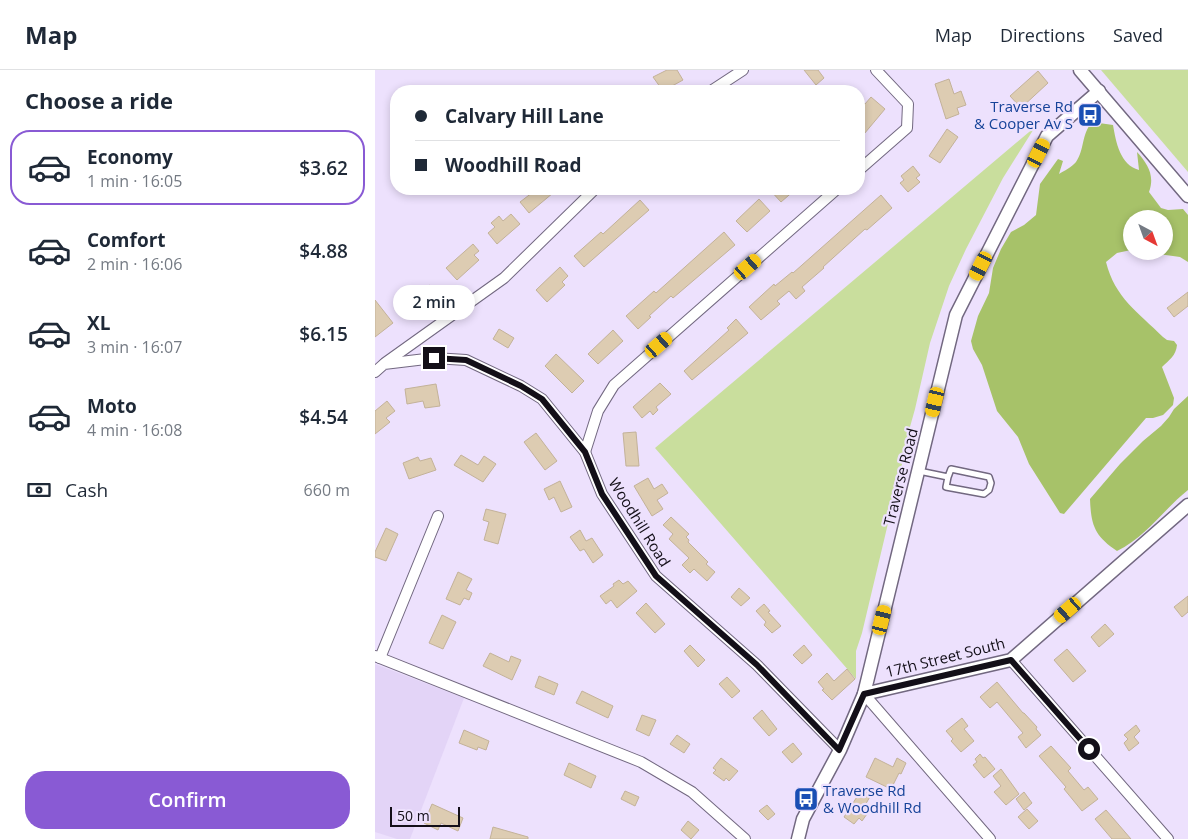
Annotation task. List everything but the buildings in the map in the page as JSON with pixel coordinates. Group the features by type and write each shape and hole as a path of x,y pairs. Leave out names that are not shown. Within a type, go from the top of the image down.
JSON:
{"street":[{"path":"720,85 743,70"},
{"path":"865,165 907,128 908,104 876,70"},
{"path":"1080,70 1188,196"},
{"name":"Traverse Road","path":"798,839 803,819 839,750 864,694 956,315 1047,136 1099,91"},
{"path":"375,372 504,278 589,195"},
{"path":"585,452 598,411 614,384 830,195"},
{"name":"Woodhill Road","path":"384,364 434,358 466,360 521,386 542,399 585,452 602,494 656,576 757,665 839,750"},
{"name":"17th Street South","path":"864,694 1011,660 1185,512"},
{"path":"438,516 377,657 641,762 692,792 745,839"},
{"path":"1011,660 1168,839"},
{"path":"864,694 990,839"}],"lane":[{"path":"951,469 989,477 991,483 989,490 984,494 946,486 948,477 951,469"},
{"path":"918,471 948,477"}],"shaded area":[{"path":"375,664 464,698 410,839 397,839 375,832"}],"green space":[{"path":"1101,70 1188,70 1188,172"},
{"path":"1092,122 1113,125 1123,158 1127,163 1139,170 1137,152 1151,175 1149,192 1161,208 1168,210 1123,210 1123,252 1117,253 1106,262 1110,275 1121,295 1163,337 1174,341 1177,345 1174,355 1162,367 1174,398 1173,405 1163,415 1146,418 1064,514 1060,513 1029,464 1018,437 997,411 982,365 973,349 971,341 978,316 989,293 993,268 1001,249 1011,232 1024,225 1036,215 1040,184 1058,159 1063,161 1059,174 1076,162"},
{"path":"1035,127 1003,178 966,249 949,286 930,343 862,633 856,651 856,679 655,448"},
{"path":"1183,209 1188,215 1188,262 1180,257 1173,256 1173,210 1168,210"},
{"path":"1188,396 1188,490 1146,531 1117,551 1096,530 1093,523 1090,499 1120,464 1161,426 1174,409"}],"place":[{"name":"Traverse Rd & Cooper Av S","path":"1090,115"},
{"name":"Traverse Rd & Woodhill Rd","path":"806,799"}],"route":[{"path":"434,358 466,360 521,386 542,399 585,452 602,494 656,576 757,665 839,750 864,694 1011,660 1089,749"}]}
